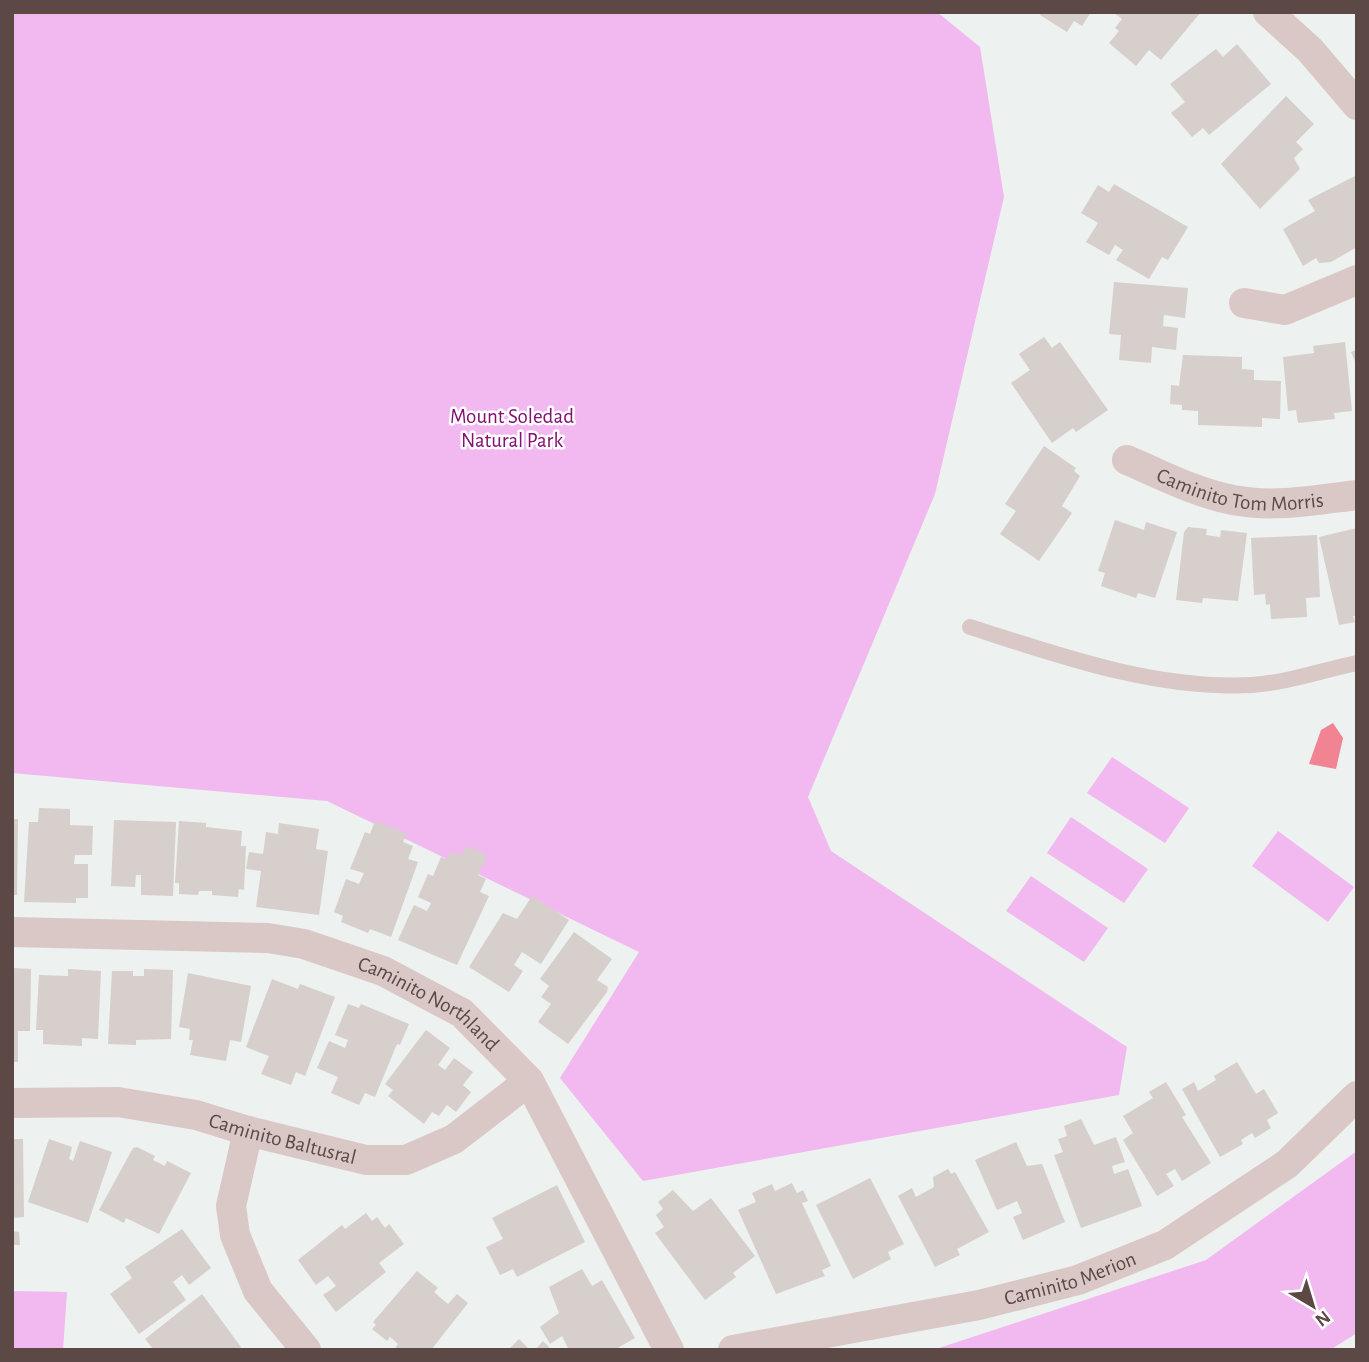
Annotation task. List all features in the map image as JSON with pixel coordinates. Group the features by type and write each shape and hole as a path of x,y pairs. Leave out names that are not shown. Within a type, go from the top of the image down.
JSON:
{"street":[{"path":"1268,12 1310,50 1357,105"},
{"path":"1244,303 1285,310 1357,280"},
{"name":"Caminito Tom Morris","path":"1128,460 1190,488 1234,501 1285,504 1357,495"},
{"name":"Caminito Northland","path":"12,932 268,938 304,944 383,971 462,1013 529,1081 669,1350"},
{"name":"Caminito Baltusral","path":"12,1103 118,1102 195,1115 366,1160 406,1160 454,1139 529,1081"},
{"name":"Caminito Merion","path":"733,1350 979,1305 1078,1280 1176,1237 1287,1164 1357,1096"},
{"path":"248,1131 231,1206 235,1234 258,1291 306,1350"}],"lane":[{"path":"971,627 1090,665 1188,684 1254,685 1357,663"}],"green space":[{"name":"Mount Soledad Natural Park","path":"12,12 937,12 980,47 1004,197 935,494 808,797 831,851 1127,1047 1119,1095 643,1181 560,1078 639,952 327,801 12,773"},
{"path":"1112,757 1189,808 1165,843 1087,793"},
{"path":"1071,817 1148,869 1124,903 1047,853"},
{"path":"1278,831 1354,887 1328,922 1252,866"},
{"path":"1031,876 1108,928 1084,962 1006,911"},
{"path":"1357,1151 1357,1333 1330,1350 933,1350 1206,1260"},
{"path":"12,1291 67,1292 63,1350 12,1350"}],"shaded area":[{"path":"1333,723 1343,738 1336,769 1309,764 1321,730"}],"building":[{"path":"1042,12 1091,12 1082,26 1074,21 1067,32 1040,15"},
{"path":"1113,12 1201,12 1161,60 1149,50 1136,66 1109,43 1119,31 1115,28 1122,19"},
{"path":"1237,44 1271,84 1209,135 1203,128 1192,137 1171,113 1185,102 1170,84 1216,49 1223,57"},
{"path":"1286,96 1314,124 1296,142 1303,149 1294,158 1300,169 1260,209 1221,164"},
{"path":"1357,175 1357,247 1331,262 1319,263 1316,258 1303,266 1283,229 1315,211 1308,200"},
{"path":"1114,184 1188,227 1168,260 1162,257 1149,279 1116,260 1123,250 1115,245 1109,255 1086,242 1098,223 1081,213 1098,185 1109,192"},
{"path":"1114,282 1188,288 1185,318 1164,315 1163,326 1178,328 1176,350 1152,347 1151,363 1119,360 1121,335 1109,334"},
{"path":"1044,337 1052,348 1060,342 1108,410 1076,432 1073,428 1052,443 1011,383 1030,370 1019,354"},
{"path":"1345,342 1352,411 1334,413 1335,419 1298,423 1296,410 1288,411 1283,357 1314,353 1313,346"},
{"path":"1357,350 1357,366 1351,352"},
{"path":"1183,355 1242,357 1242,369 1254,370 1254,380 1281,381 1280,419 1262,418 1262,427 1198,425 1198,411 1182,410 1182,405 1170,404 1171,385 1179,386"},
{"path":"1044,446 1076,468 1074,471 1080,476 1062,506 1072,513 1039,561 1000,534 1016,511 1005,504"},
{"path":"1115,520 1144,530 1146,522 1177,532 1155,598 1138,593 1136,598 1101,586 1105,573 1098,571"},
{"path":"1188,527 1207,529 1206,535 1220,537 1221,530 1247,533 1238,601 1203,598 1202,603 1176,600 1184,532"},
{"path":"1357,528 1357,616 1353,616 1355,622 1339,625 1319,537"},
{"path":"1317,535 1320,597 1306,598 1307,617 1271,619 1270,604 1266,605 1265,594 1254,595 1251,538"},
{"path":"39,808 70,809 70,825 93,826 92,855 75,855 74,864 88,864 88,898 76,898 76,903 24,902 29,822 38,822"},
{"path":"12,819 18,819 17,895 12,895"},
{"path":"114,820 176,822 173,896 141,895 141,875 136,875 135,887 111,886"},
{"path":"179,821 206,823 206,827 242,831 241,846 246,846 244,890 239,889 238,897 212,895 212,891 199,891 198,895 179,894 179,883 175,883"},
{"path":"375,821 407,833 403,842 413,846 408,859 418,862 391,937 370,929 368,933 341,922 343,916 334,912 346,879 359,884 364,873 350,869 365,832 370,834"},
{"path":"279,823 319,829 316,849 328,851 319,915 256,907 261,871 246,869 249,852 263,854 266,832 278,834"},
{"path":"466,846 487,855 478,875 486,879 480,892 489,896 457,965 398,940 414,905 427,911 431,903 418,897 428,874 433,876 441,857 447,859 450,852 461,856"},
{"path":"532,896 569,920 541,964 522,952 514,965 523,971 509,992 469,967 503,913 517,919"},
{"path":"574,932 612,959 597,980 608,987 607,992 568,1044 538,1022 551,1004 541,997 549,986 540,979"},
{"path":"12,968 31,969 30,1031 18,1031 18,1062 12,1062"},
{"path":"68,969 101,971 98,1039 82,1038 82,1046 43,1044 43,1030 36,1030 39,975 68,976"},
{"path":"144,969 173,970 171,1039 136,1040 136,1045 108,1044 112,971 133,971 133,976 144,976"},
{"path":"188,973 251,986 241,1042 230,1040 226,1061 190,1055 193,1040 189,1040 190,1029 179,1027"},
{"path":"272,979 298,989 300,984 335,997 305,1076 296,1072 291,1085 261,1074 269,1056 246,1047"},
{"path":"348,1004 359,1008 361,1004 409,1024 400,1045 397,1044 375,1097 365,1093 359,1105 331,1093 338,1077 317,1068 329,1041 345,1048 348,1040 335,1035"},
{"path":"426,1030 450,1048 438,1065 445,1070 454,1058 473,1072 463,1085 471,1092 456,1112 447,1105 439,1116 432,1112 424,1124 388,1096 393,1090 385,1084"},
{"path":"1237,1062 1256,1094 1264,1089 1278,1113 1267,1120 1271,1128 1255,1138 1252,1133 1241,1140 1243,1144 1220,1157 1182,1089 1194,1082 1198,1091 1216,1080 1214,1076"},
{"path":"1166,1082 1186,1115 1182,1117 1211,1163 1182,1181 1175,1169 1166,1174 1174,1186 1157,1196 1123,1140 1133,1133 1123,1116 1153,1098 1149,1092"},
{"path":"1081,1119 1094,1145 1116,1137 1125,1162 1112,1166 1114,1174 1128,1169 1142,1206 1081,1228 1054,1155 1063,1152 1058,1139 1067,1136 1064,1126"},
{"path":"12,1139 23,1139 24,1217 12,1218"},
{"path":"49,1139 72,1147 69,1159 73,1161 80,1141 112,1152 88,1223 28,1202"},
{"path":"1016,1142 1027,1166 1042,1164 1065,1222 1023,1240 1013,1217 1022,1213 1017,1201 997,1210 975,1160"},
{"path":"137,1147 155,1156 153,1160 165,1166 167,1161 191,1173 159,1234 126,1218 124,1223 99,1210 133,1148"},
{"path":"948,1169 951,1174 955,1172 989,1232 957,1249 960,1255 935,1267 898,1196 912,1188 916,1197 934,1187 933,1177"},
{"path":"870,1178 904,1244 888,1252 891,1259 853,1279 816,1205"},
{"path":"792,1183 797,1193 803,1190 808,1201 802,1203 831,1266 822,1270 825,1276 776,1294 738,1210 756,1202 752,1193 772,1184 775,1191"},
{"path":"557,1185 585,1242 517,1277 513,1269 500,1275 486,1247 503,1239 492,1218"},
{"path":"673,1190 693,1211 711,1198 755,1256 733,1273 736,1277 705,1300 655,1233 664,1227 656,1215 663,1209 658,1202"},
{"path":"366,1213 372,1221 377,1217 385,1228 389,1224 404,1244 379,1263 386,1272 336,1312 323,1295 336,1286 328,1276 316,1285 298,1260 342,1225 345,1229"},
{"path":"182,1229 211,1268 189,1285 182,1275 173,1282 186,1300 139,1334 110,1294 132,1278 125,1267"},
{"path":"12,1231 19,1232 20,1245 12,1245"},
{"path":"582,1269 592,1286 602,1280 635,1338 614,1350 569,1350 562,1336 550,1344 540,1327 559,1313 549,1287"},
{"path":"417,1271 438,1288 434,1292 448,1304 457,1294 468,1303 431,1350 394,1350 398,1344 390,1337 387,1341 372,1329 376,1325 373,1322"},
{"path":"202,1294 241,1347 237,1350 154,1350 145,1339"},
{"path":"519,1339 530,1350 508,1350"},
{"path":"543,1341 552,1350 535,1350"}]}
